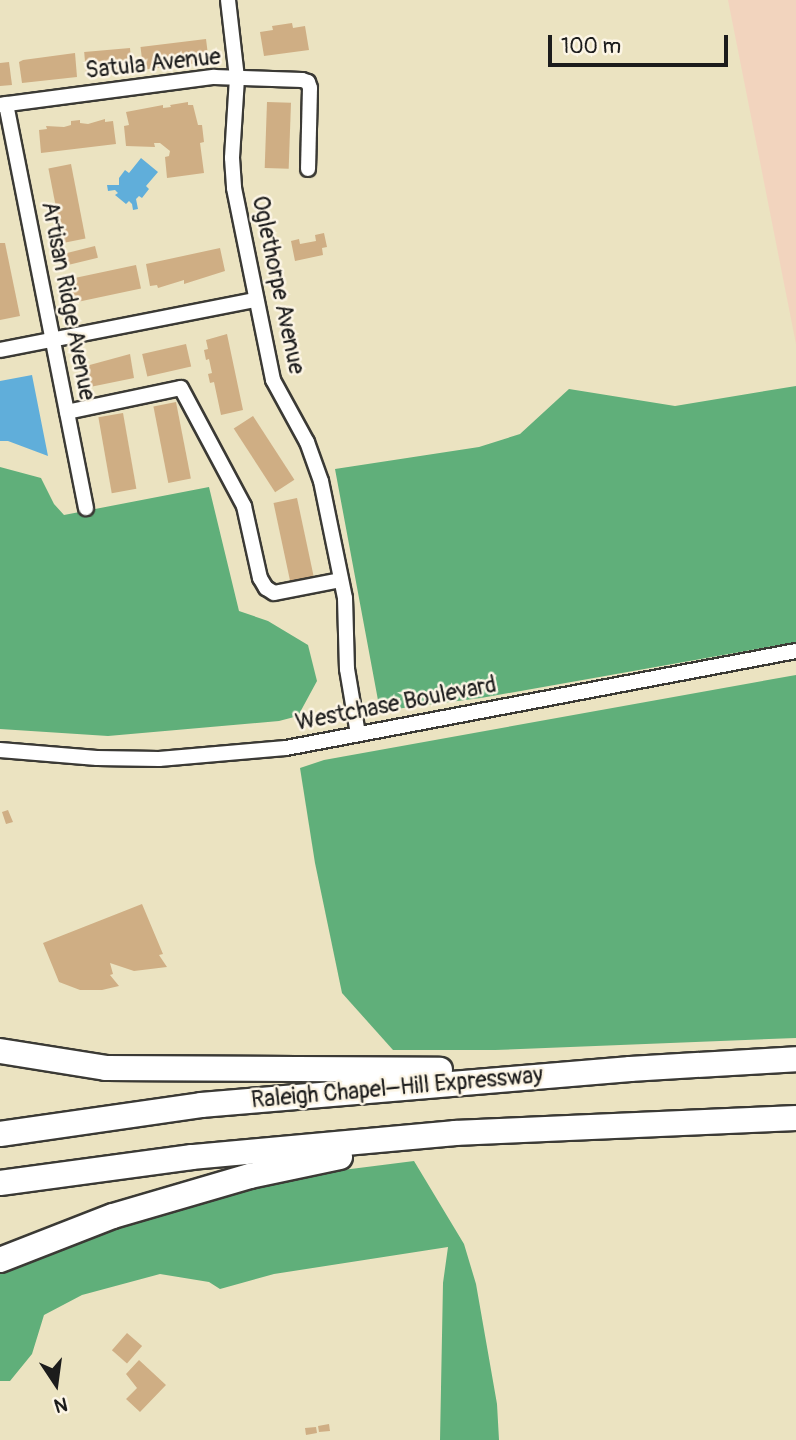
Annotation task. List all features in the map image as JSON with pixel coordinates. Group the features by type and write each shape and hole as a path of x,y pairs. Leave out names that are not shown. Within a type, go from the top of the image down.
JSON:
{"highway":[{"path":"0,1051 106,1068 272,1071 630,1069"},
{"name":"Raleigh Chapel–Hill Expressway","path":"0,1134 201,1105 630,1069 796,1059"},
{"path":"0,1183 192,1157 455,1133 796,1118"},
{"path":"0,1259 113,1216 250,1176 455,1133"}],"street":[{"name":"Oglethorpe Avenue","path":"228,0 237,78 232,172 273,380 315,459 341,580 347,670 358,734"},
{"name":"Satula Avenue","path":"3,105 215,77 307,82 308,169"},
{"name":"Artisan Ridge Avenue","path":"3,105 86,508"},
{"path":"0,350 256,300"},
{"path":"67,412 181,388 197,423 244,506 260,578 269,592 341,580"},
{"name":"Westchase Boulevard","path":"0,750 97,758 159,759 286,748 796,651"}],"shaded area":[{"path":"728,0 796,0 796,344"}],"green space":[{"path":"796,386 796,642 481,698 380,711 335,469 479,447 520,434 569,389 675,406"},
{"path":"0,467 41,478 54,504 64,515 209,487 239,611 268,621 308,645 317,681 298,716 279,721 108,736 0,729"},
{"path":"796,675 796,1038 495,1050 393,1050 342,993 315,863 300,768 324,760"},
{"path":"414,1161 464,1244 476,1284 497,1404 499,1440 440,1440 443,1283 448,1247 274,1274 220,1289 209,1282 160,1274 82,1295 44,1315 32,1354 10,1381 0,1381 0,1273 65,1246 220,1196 335,1171"}],"water":[{"path":"141,158 158,172 146,186 149,189 142,198 139,196 136,199 138,209 133,210 129,201 126,204 115,195 118,193 115,190 108,191 107,185 119,185 119,178 125,170 129,173"},
{"path":"32,375 48,456 8,441 0,441 0,381"}],"building":[{"path":"292,23 293,28 305,26 309,50 264,56 260,32 273,30 272,26"},
{"path":"206,39 209,62 143,70 140,47"},
{"path":"130,48 132,72 86,76 84,52"},
{"path":"75,53 77,77 22,83 19,62"},
{"path":"9,62 12,85 0,86 0,63"},
{"path":"188,102 188,105 193,105 198,125 202,125 204,142 200,143 204,173 167,178 165,157 169,156 170,151 160,143 154,143 155,147 126,146 124,126 129,125 126,112 163,105 163,108 171,107 170,105"},
{"path":"267,102 291,103 289,169 265,168"},
{"path":"105,119 105,122 113,121 116,144 41,153 39,130 47,129 46,126 64,127 71,125 71,121 80,120 80,123 88,124"},
{"path":"71,164 86,239 63,243 48,168"},
{"path":"324,233 327,247 322,248 323,255 295,261 291,241 299,239 300,244 316,241 315,235"},
{"path":"0,243 5,243 20,316 0,320"},
{"path":"95,246 98,258 65,266 62,254"},
{"path":"220,248 225,271 184,284 184,280 158,288 157,285 150,286 146,264"},
{"path":"136,265 141,288 67,304 62,281"},
{"path":"227,334 243,410 221,415 214,382 210,383 208,374 212,373 209,359 206,360 204,350 208,349 206,340"},
{"path":"186,344 191,366 147,377 142,354"},
{"path":"130,354 134,378 90,387 86,366"},
{"path":"176,402 191,479 168,483 153,406"},
{"path":"123,413 136,489 112,493 98,417"},
{"path":"253,416 294,480 275,492 234,429"},
{"path":"297,498 314,576 290,581 274,503"},
{"path":"8,810 13,822 6,824 2,812"},
{"path":"142,904 163,954 159,955 167,967 134,971 110,963 113,974 110,975 119,986 102,990 80,990 59,982 43,943"},
{"path":"127,1333 142,1346 127,1363 112,1350"},
{"path":"139,1360 166,1385 140,1412 126,1399 137,1388 126,1374"},
{"path":"329,1424 330,1431 319,1432 318,1426"},
{"path":"316,1427 317,1433 306,1435 305,1428"}]}
